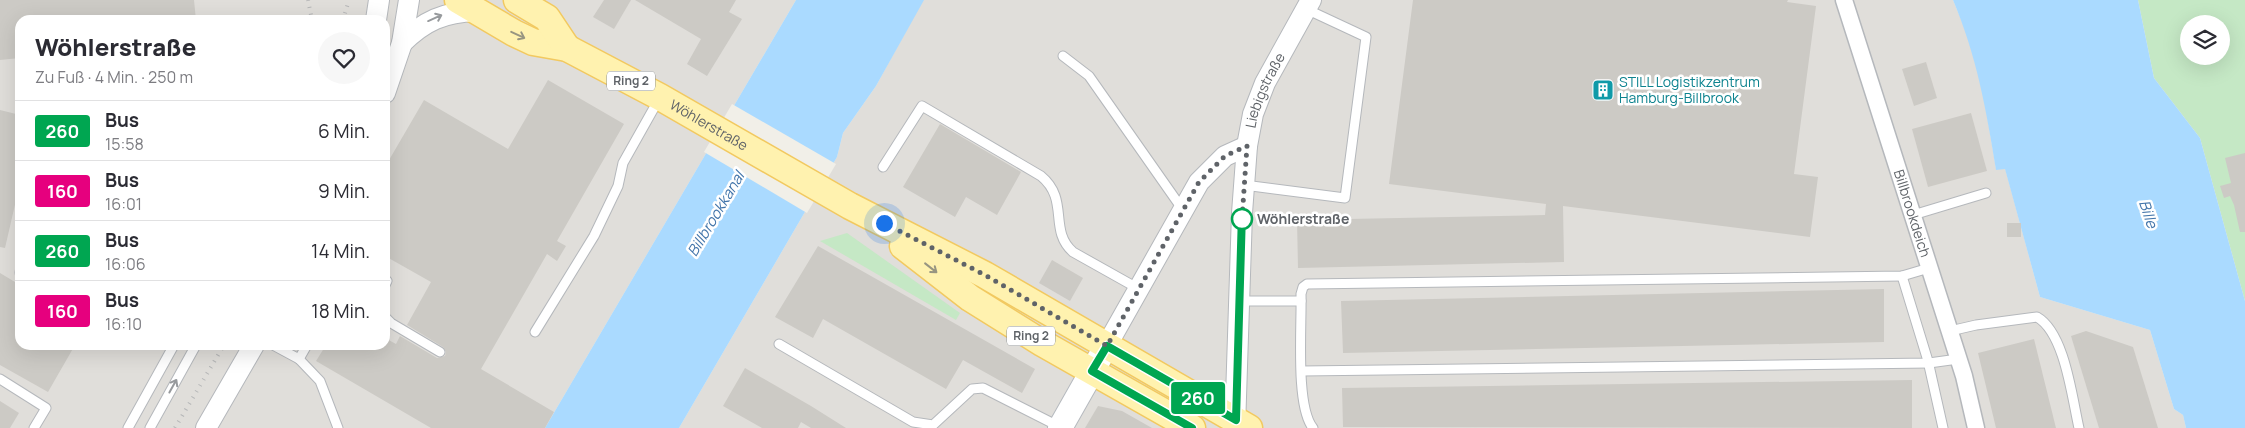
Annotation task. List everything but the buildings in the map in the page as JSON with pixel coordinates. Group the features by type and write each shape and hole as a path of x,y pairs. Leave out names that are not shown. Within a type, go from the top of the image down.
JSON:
{"main road":[{"name":"Wöhlerstraße","path":"517,0 547,18 567,48"},
{"name":"Wöhlerstraße","path":"467,5 532,42 567,48 694,115 850,206 985,275 1240,425"},
{"name":"Wöhlerstraße","path":"850,206 970,298 1192,428"},
{"name":"Liebigstraße","path":"1060,428 1107,346"}],"street":[{"path":"377,15 379,0"},
{"path":"390,78 402,43 409,0"},
{"name":"Billbrookdeich","path":"1844,0 1950,331 1976,428"},
{"name":"Liebigstraße","path":"1107,346 1199,182 1225,156 1247,146 1253,114 1265,83 1309,4"},
{"path":"402,43 432,19 452,13 467,5"},
{"path":"1240,425 1239,301 1247,146"},
{"path":"206,428 251,350"}],"lane":[{"path":"1244,185 1345,198 1366,37 1309,4"},
{"path":"1063,56 1089,76 1183,210"},
{"path":"535,332 594,236 618,186 623,164 660,97"},
{"path":"884,167 922,106 1041,176 1050,184 1056,194 1059,222 1066,246 1073,252 1139,289"},
{"path":"1913,215 1986,193"},
{"path":"1313,428 1305,415 1301,301 1303,287 1312,283 1902,276 1929,268"},
{"path":"1902,276 1929,363 1943,428"},
{"path":"1239,301 1301,301"},
{"path":"1950,331 1976,325 2037,318 2044,321 2058,344 2079,428"},
{"path":"390,322 440,352"},
{"path":"779,344 913,422 933,425 949,413 972,389 983,388 1060,428"},
{"path":"128,428 171,350"},
{"path":"150,428 193,350"},
{"path":"282,350 299,359 320,381 338,428"},
{"path":"299,359 304,350"},
{"path":"1302,370 1929,363 1958,358"},
{"path":"0,380 46,408 38,427"}],"shaded area":[{"path":"0,0 796,0 545,428 0,428"},
{"path":"923,0 1953,0 1967,34 1982,85 1996,169 2005,168 2040,297 2150,330 2174,409 2183,415 2186,428 679,428 837,157 843,133 876,86"}],"green space":[{"path":"2138,0 2245,0 2245,301 2200,138 2154,78"},
{"path":"847,233 960,313 956,320 820,241"}],"water":[{"name":"Billbrookkanal","path":"796,0 924,0 876,86 843,133 837,157 679,428 545,428"},
{"name":"Bille","path":"1953,0 2138,0 2154,78 2200,138 2245,301 2245,428 2186,428 2183,415 2174,409 2150,330 2040,297 2005,169 1996,170 1975,63"}],"pier":[{"path":"732,104 836,164 807,213 704,152"}],"railway":[{"path":"308,0 311,15"},
{"path":"344,15 349,0"},
{"path":"175,428 221,350"}],"bus line":[{"name":"260","path":"1192,428 1092,371 1107,346 1236,420 1242,213"}],"place":[{"name":"STILL Logistikzentrum Hamburg-Billbrook","path":"1603,90"},
{"name":"Wöhlerstraße","path":"1242,219"}],"route":[{"path":"884,223 985,275 1107,346 1199,182 1225,156 1247,146 1242,219"}]}
